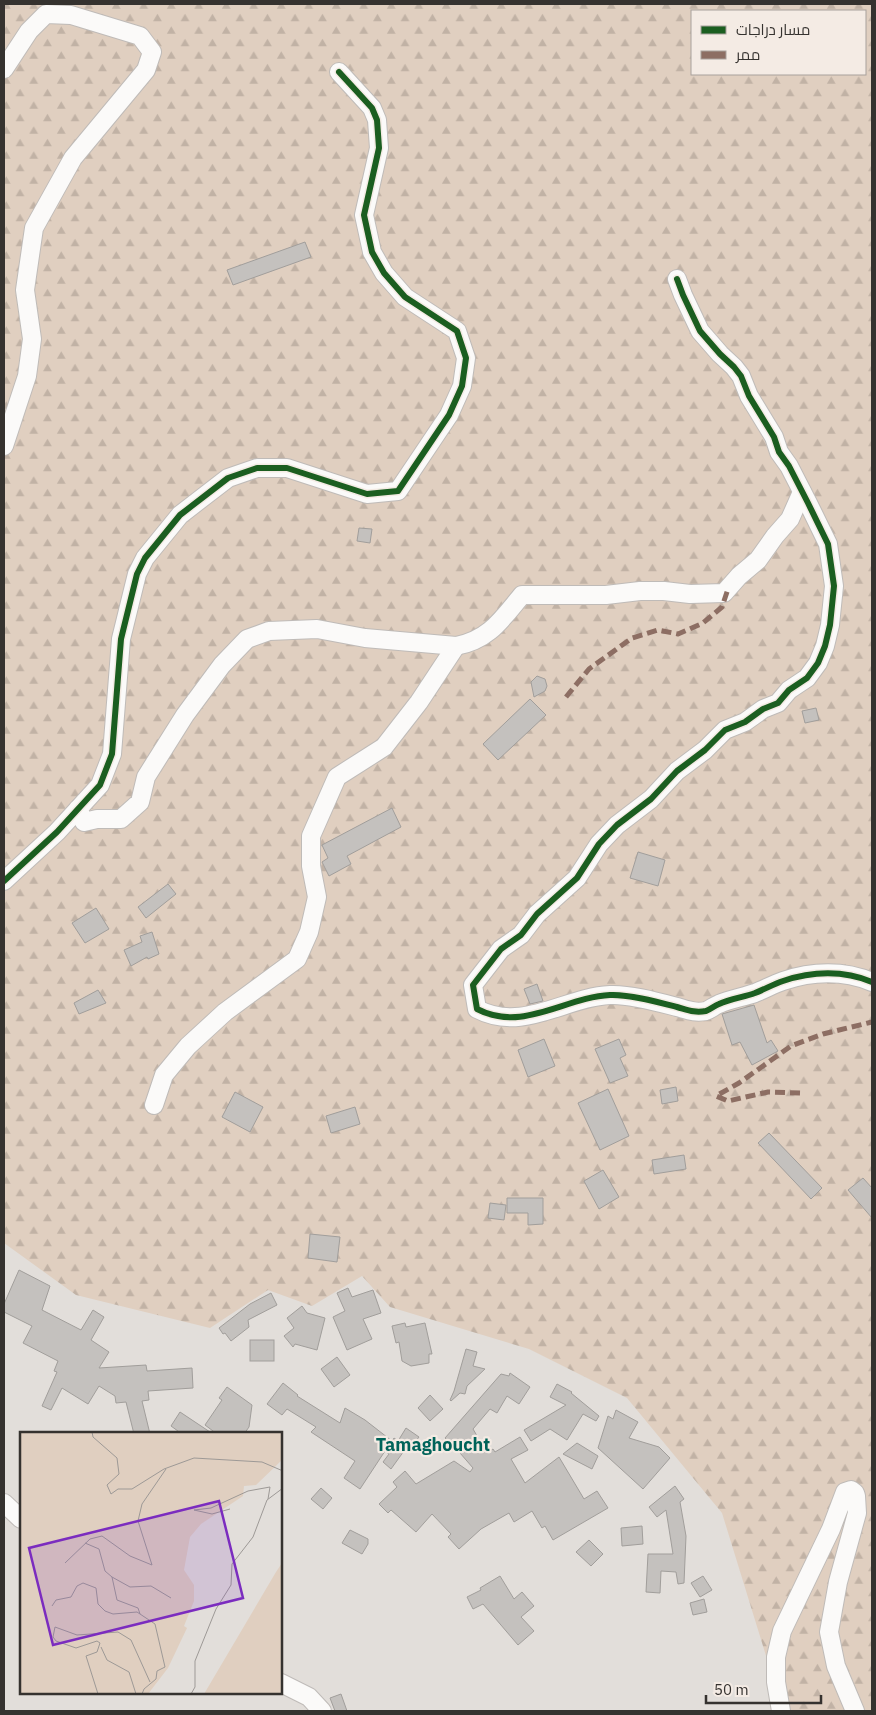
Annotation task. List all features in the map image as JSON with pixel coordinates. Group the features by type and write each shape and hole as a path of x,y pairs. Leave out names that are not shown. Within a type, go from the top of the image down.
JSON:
{"street":[{"path":"4,69 29,30 46,14 70,15 140,36 152,52 146,70 73,158 34,228 25,290 32,339 27,376 4,446"},
{"path":"4,881 57,832 100,785 112,754 122,639 137,574 145,558 180,515 228,478 257,468 287,468 368,494 398,491 449,415 462,386 466,358 457,331 405,296 384,273 372,252 364,215 380,148 377,120 372,108 339,72"},
{"path":"677,279 694,321 709,342 741,376 749,396 774,437 779,452 789,466 828,544 834,586 830,625 825,646 818,663 807,678 789,690 778,703 763,709 745,722 725,730 704,750 677,771 651,799 618,825 599,844 577,878 537,914 521,935 501,949 473,985 477,1009 487,1014 520,1017 561,1008 589,998 623,995 676,1006 693,1013 709,1010 719,1004 758,992 784,981 804,976 839,973 860,977 872,982"},
{"path":"78,809 84,822 97,819 121,819 140,802 146,777 185,715 222,665 247,639 269,631 317,629 365,638 456,646 469,644 491,631 522,595 606,595 640,591 690,594 724,593 739,576 758,560 790,519 802,492"},
{"path":"154,1104 164,1075 188,1046 225,1012 297,959 309,932 316,897 311,866 311,836 337,777 384,747 419,702 456,646"},
{"path":"781,1711 776,1682 776,1658 782,1630 830,1529 845,1492 851,1490 856,1496 856,1514 838,1582 830,1632 836,1666 854,1711"},
{"path":"4,1503 20,1518"},
{"path":"282,1684 309,1697 322,1711"}],"green space":[{"path":"4,4 872,4 872,1711 783,1711 722,1513 627,1398 529,1349 390,1307 362,1276 312,1306 268,1290 210,1328 76,1295 4,1243"}],"building":[{"path":"305,242 311,257 233,285 227,270"},
{"path":"359,528 372,529 370,543 357,541"},
{"path":"537,676 545,679 547,686 545,691 534,697 531,682"},
{"path":"530,699 546,715 498,760 483,744"},
{"path":"816,708 819,720 805,723 802,711"},
{"path":"392,808 401,827 347,856 351,864 329,876 322,862 328,858 322,845"},
{"path":"638,852 665,860 658,886 630,878"},
{"path":"168,884 176,894 146,918 138,907"},
{"path":"96,908 109,929 85,943 72,923"},
{"path":"152,932 159,954 148,959 147,957 131,966 124,950 142,942 140,936"},
{"path":"537,984 543,1001 530,1004 524,989"},
{"path":"98,990 106,1003 79,1014 74,1003"},
{"path":"754,1005 767,1043 771,1040 778,1051 752,1065 740,1042 732,1045 722,1014"},
{"path":"544,1039 555,1066 528,1077 518,1050"},
{"path":"619,1039 626,1055 620,1058 628,1076 610,1083 595,1049"},
{"path":"676,1087 678,1101 662,1104 660,1090"},
{"path":"608,1089 629,1136 600,1150 578,1103"},
{"path":"235,1092 263,1107 250,1132 222,1117"},
{"path":"355,1107 360,1124 331,1133 326,1116"},
{"path":"769,1133 822,1188 811,1199 758,1143"},
{"path":"684,1155 686,1169 654,1174 652,1160"},
{"path":"603,1170 619,1197 599,1209 584,1181"},
{"path":"863,1178 872,1188 872,1218 848,1190"},
{"path":"507,1198 543,1198 543,1224 528,1225 528,1213 507,1213"},
{"path":"490,1203 506,1205 504,1220 488,1218"},
{"path":"310,1234 340,1237 337,1262 308,1258"},
{"path":"19,1270 50,1286 42,1310 81,1330 93,1310 104,1317 91,1340 109,1352 99,1368 146,1365 147,1371 192,1368 193,1388 148,1391 149,1400 142,1401 150,1432 134,1432 126,1402 116,1403 115,1396 99,1386 88,1404 62,1388 51,1410 42,1406 57,1372 54,1371 58,1361 23,1343 32,1326 4,1312 4,1304"},
{"path":"348,1288 352,1297 373,1290 381,1313 363,1319 372,1339 347,1350 333,1317 345,1311 337,1293"},
{"path":"271,1293 277,1305 248,1320 249,1327 231,1341 225,1333 223,1334 219,1328 250,1304"},
{"path":"302,1306 307,1313 325,1318 317,1350 295,1344 293,1347 284,1336 294,1328 287,1318"},
{"path":"405,1323 406,1327 425,1323 432,1354 429,1354 429,1363 411,1366 402,1361 399,1342 396,1343 392,1326"},
{"path":"250,1340 274,1340 274,1361 250,1361"},
{"path":"466,1349 477,1352 473,1366 485,1369 467,1386 465,1394 460,1393 451,1401 450,1400"},
{"path":"337,1357 350,1375 334,1387 321,1369"},
{"path":"510,1373 530,1387 519,1404 507,1396 497,1413 490,1409 473,1429 487,1453 493,1449 495,1452 520,1437 528,1450 511,1459 525,1483 559,1457 584,1499 597,1491 608,1508 553,1540 545,1526 542,1528 532,1511 514,1522 509,1513 481,1529 459,1549 448,1537 451,1534 432,1514 416,1532 391,1510 388,1513 379,1504 397,1487 393,1482 405,1471 416,1484 454,1461 470,1472 473,1468 445,1438 501,1374 509,1376"},
{"path":"283,1383 297,1396 340,1423 345,1408 365,1420 392,1441 394,1438 398,1441 406,1428 419,1437 412,1446 409,1444 391,1469 383,1462 389,1454 385,1451 360,1489 344,1478 355,1461 311,1432 316,1427 287,1409 282,1415 267,1404"},
{"path":"557,1384 572,1392 599,1416 596,1421 583,1414 567,1440 550,1429 531,1441 524,1430 566,1405 550,1397"},
{"path":"227,1387 252,1405 249,1427 245,1432 214,1432 205,1425 222,1400 219,1398"},
{"path":"430,1395 443,1409 430,1421 418,1408"},
{"path":"616,1410 638,1422 629,1438 659,1447 670,1458 643,1489 598,1448 608,1416 613,1419"},
{"path":"180,1412 210,1432 179,1432 171,1426"},
{"path":"577,1443 598,1456 592,1469 563,1454"},
{"path":"675,1486 684,1499 680,1502 686,1536 684,1583 678,1584 676,1572 661,1571 660,1593 646,1592 648,1554 673,1554 666,1510 657,1517 649,1507"},
{"path":"321,1488 332,1498 323,1509 311,1499"},
{"path":"642,1526 643,1544 622,1546 621,1528"},
{"path":"350,1530 368,1539 368,1544 362,1554 342,1543"},
{"path":"589,1540 603,1554 591,1566 576,1552"},
{"path":"500,1576 514,1599 522,1592 534,1606 521,1617 534,1631 518,1645 483,1604 473,1609 467,1597 481,1590 480,1588"},
{"path":"703,1576 712,1590 700,1597 691,1583"},
{"path":"704,1599 707,1612 693,1615 690,1603"},
{"path":"341,1694 347,1711 335,1711 330,1698"}],"marked path":[{"path":"566,697 589,669 632,638 658,630 678,634 703,623 722,607 728,589"},
{"path":"800,1093 768,1092 728,1101 716,1096 739,1083 791,1046 823,1034 872,1022"}],"cycle path":[{"path":"4,881 57,832 100,785 112,754 121,639 137,574 145,558 180,515 228,478 257,468 287,468 367,494 398,491 449,415 462,386 466,358 457,331 405,297 384,273 372,252 364,215 379,148 377,120 372,108 339,72"},
{"path":"677,279 700,331 741,376 749,396 774,437 779,452 789,466 828,544 834,586 830,625 825,646 818,663 807,678 789,690 778,703 763,709 745,722 725,730 705,750 677,771 651,799 617,825 599,844 577,878 537,914 521,935 501,949 473,985 477,1009 494,1015 527,1016 593,997 618,995 702,1012 723,1002 805,975 828,973 850,975 872,982"}],"district":[{"name":"Tamaghoucht","path":"433,1445"}]}
